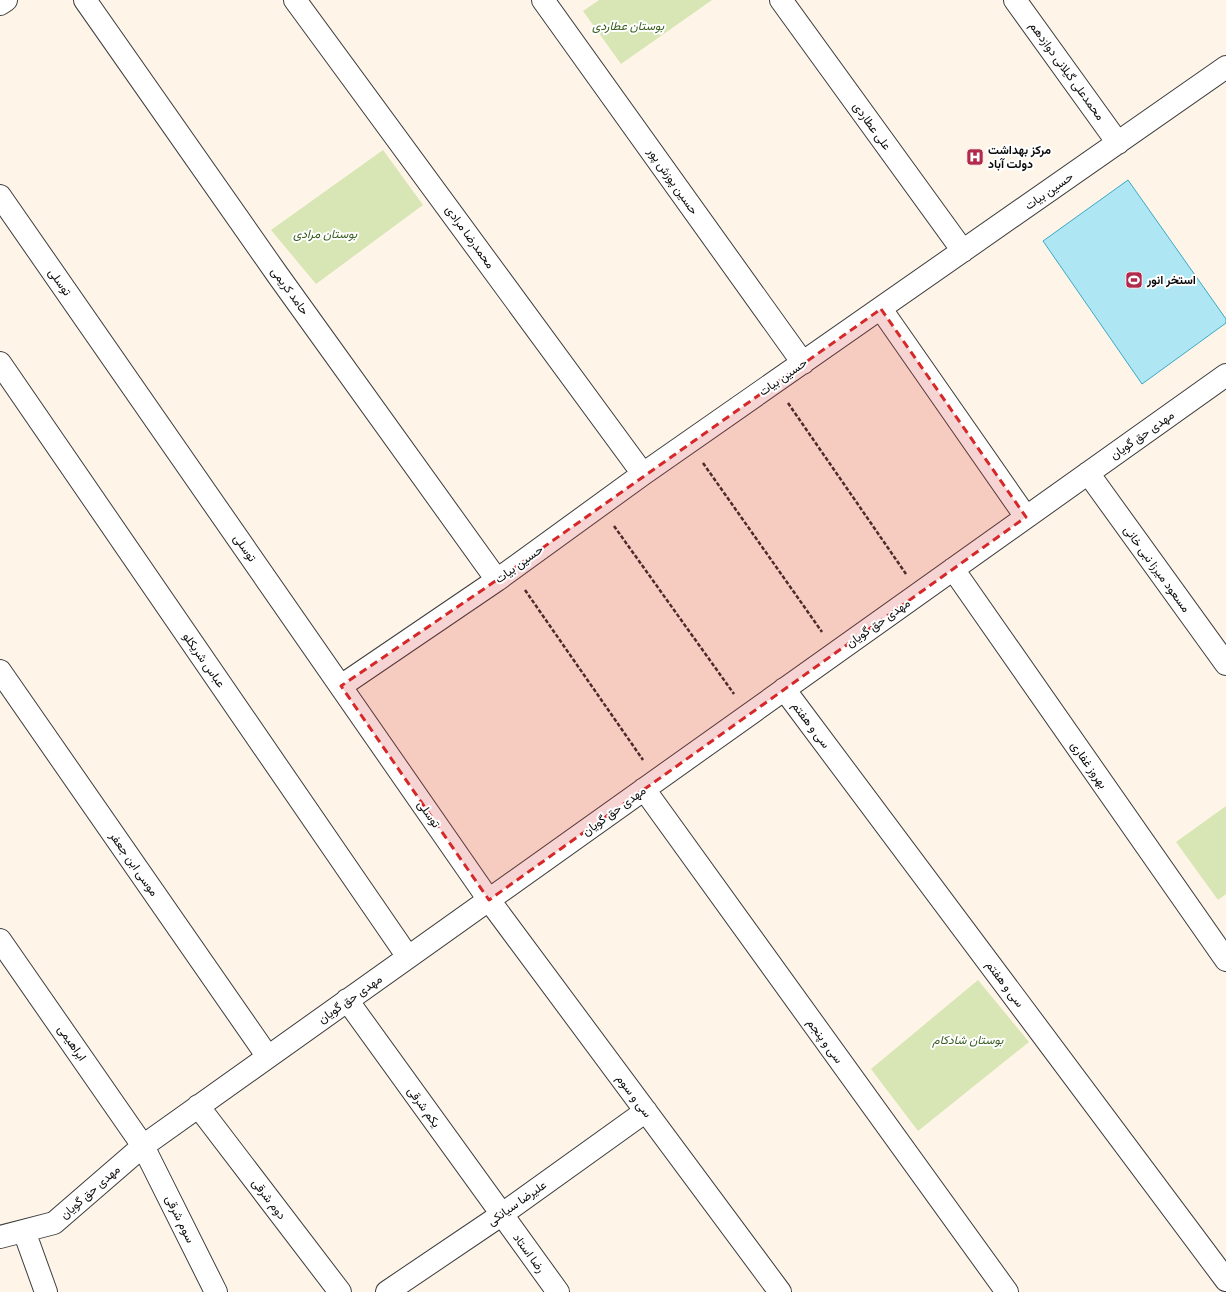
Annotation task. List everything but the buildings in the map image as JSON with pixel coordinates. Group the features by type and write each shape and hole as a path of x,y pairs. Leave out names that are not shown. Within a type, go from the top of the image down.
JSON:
{"street":[{"path":"0,4 6,0"},
{"name":"حامد کریمی","path":"85,0 277,274 504,575"},
{"name":"محمدرضا مرادی","path":"295,0 643,474"},
{"name":"حسین پوزش پور","path":"543,0 803,363"},
{"name":"علی عطاردی","path":"781,0 963,251"},
{"name":"محمدعلی گیلانی دوازدهم","path":"1015,0 1118,143"},
{"name":"حسین بیات","path":"341,686 504,575 643,474 1226,68"},
{"name":"توسلی","path":"0,196 489,900"},
{"path":"881,309 1026,517"},
{"name":"عباس شریکلو","path":"0,364 408,957"},
{"name":"مهدی حق گویان","path":"0,1237 54,1223 143,1146 198,1106 1226,375"},
{"name":"مسعود میرزا نبی خانی","path":"1088,473 1226,664"},
{"name":"بهروز غفاری","path":"953,569 1226,960"},
{"name":"موسی ابن جعفر","path":"0,671 268,1057"},
{"name":"سی و هفتم","path":"784,689 1226,1280"},
{"name":"سی و پنجم","path":"650,785 1007,1292"},
{"name":"سی و سوم","path":"489,900 780,1292"},
{"name":"ابراهیمی","path":"0,940 143,1146"},
{"name":"یکم شرقی","path":"347,1000 501,1215"},
{"name":"دوم شرقی","path":"198,1106 340,1292"},
{"name":"علیرضا سیانکی","path":"387,1292 501,1215 646,1111"},
{"name":"سوم شرقی","path":"143,1146 216,1292"},
{"name":"رضا استاد","path":"501,1215 558,1292"},
{"path":"24,1231 46,1292"}],"path":[{"path":"774,383 919,593"},
{"path":"689,442 837,652"},
{"path":"600,506 749,715"},
{"path":"504,575 650,785"}],"highlighted area":[{"path":"881,309 1026,517 489,900 341,686 497,580"}],"green space":[{"name":"بوستان عطاردی","path":"599,0 712,0 621,64 583,11"},
{"name":"بوستان مرادی","path":"383,150 423,205 316,284 271,230"},
{"path":"1226,806 1226,894 1218,900 1176,842"},
{"name":"بوستان شادکام","path":"978,980 1029,1042 918,1131 871,1069"}],"water":[{"name":"استخر انور","path":"1128,180 1226,319 1226,323 1142,384 1043,241"}],"place":[{"name":"مرکز بهداشت دولت آباد","path":"975,157"},
{"name":"استخر انور","path":"1134,280"}]}
